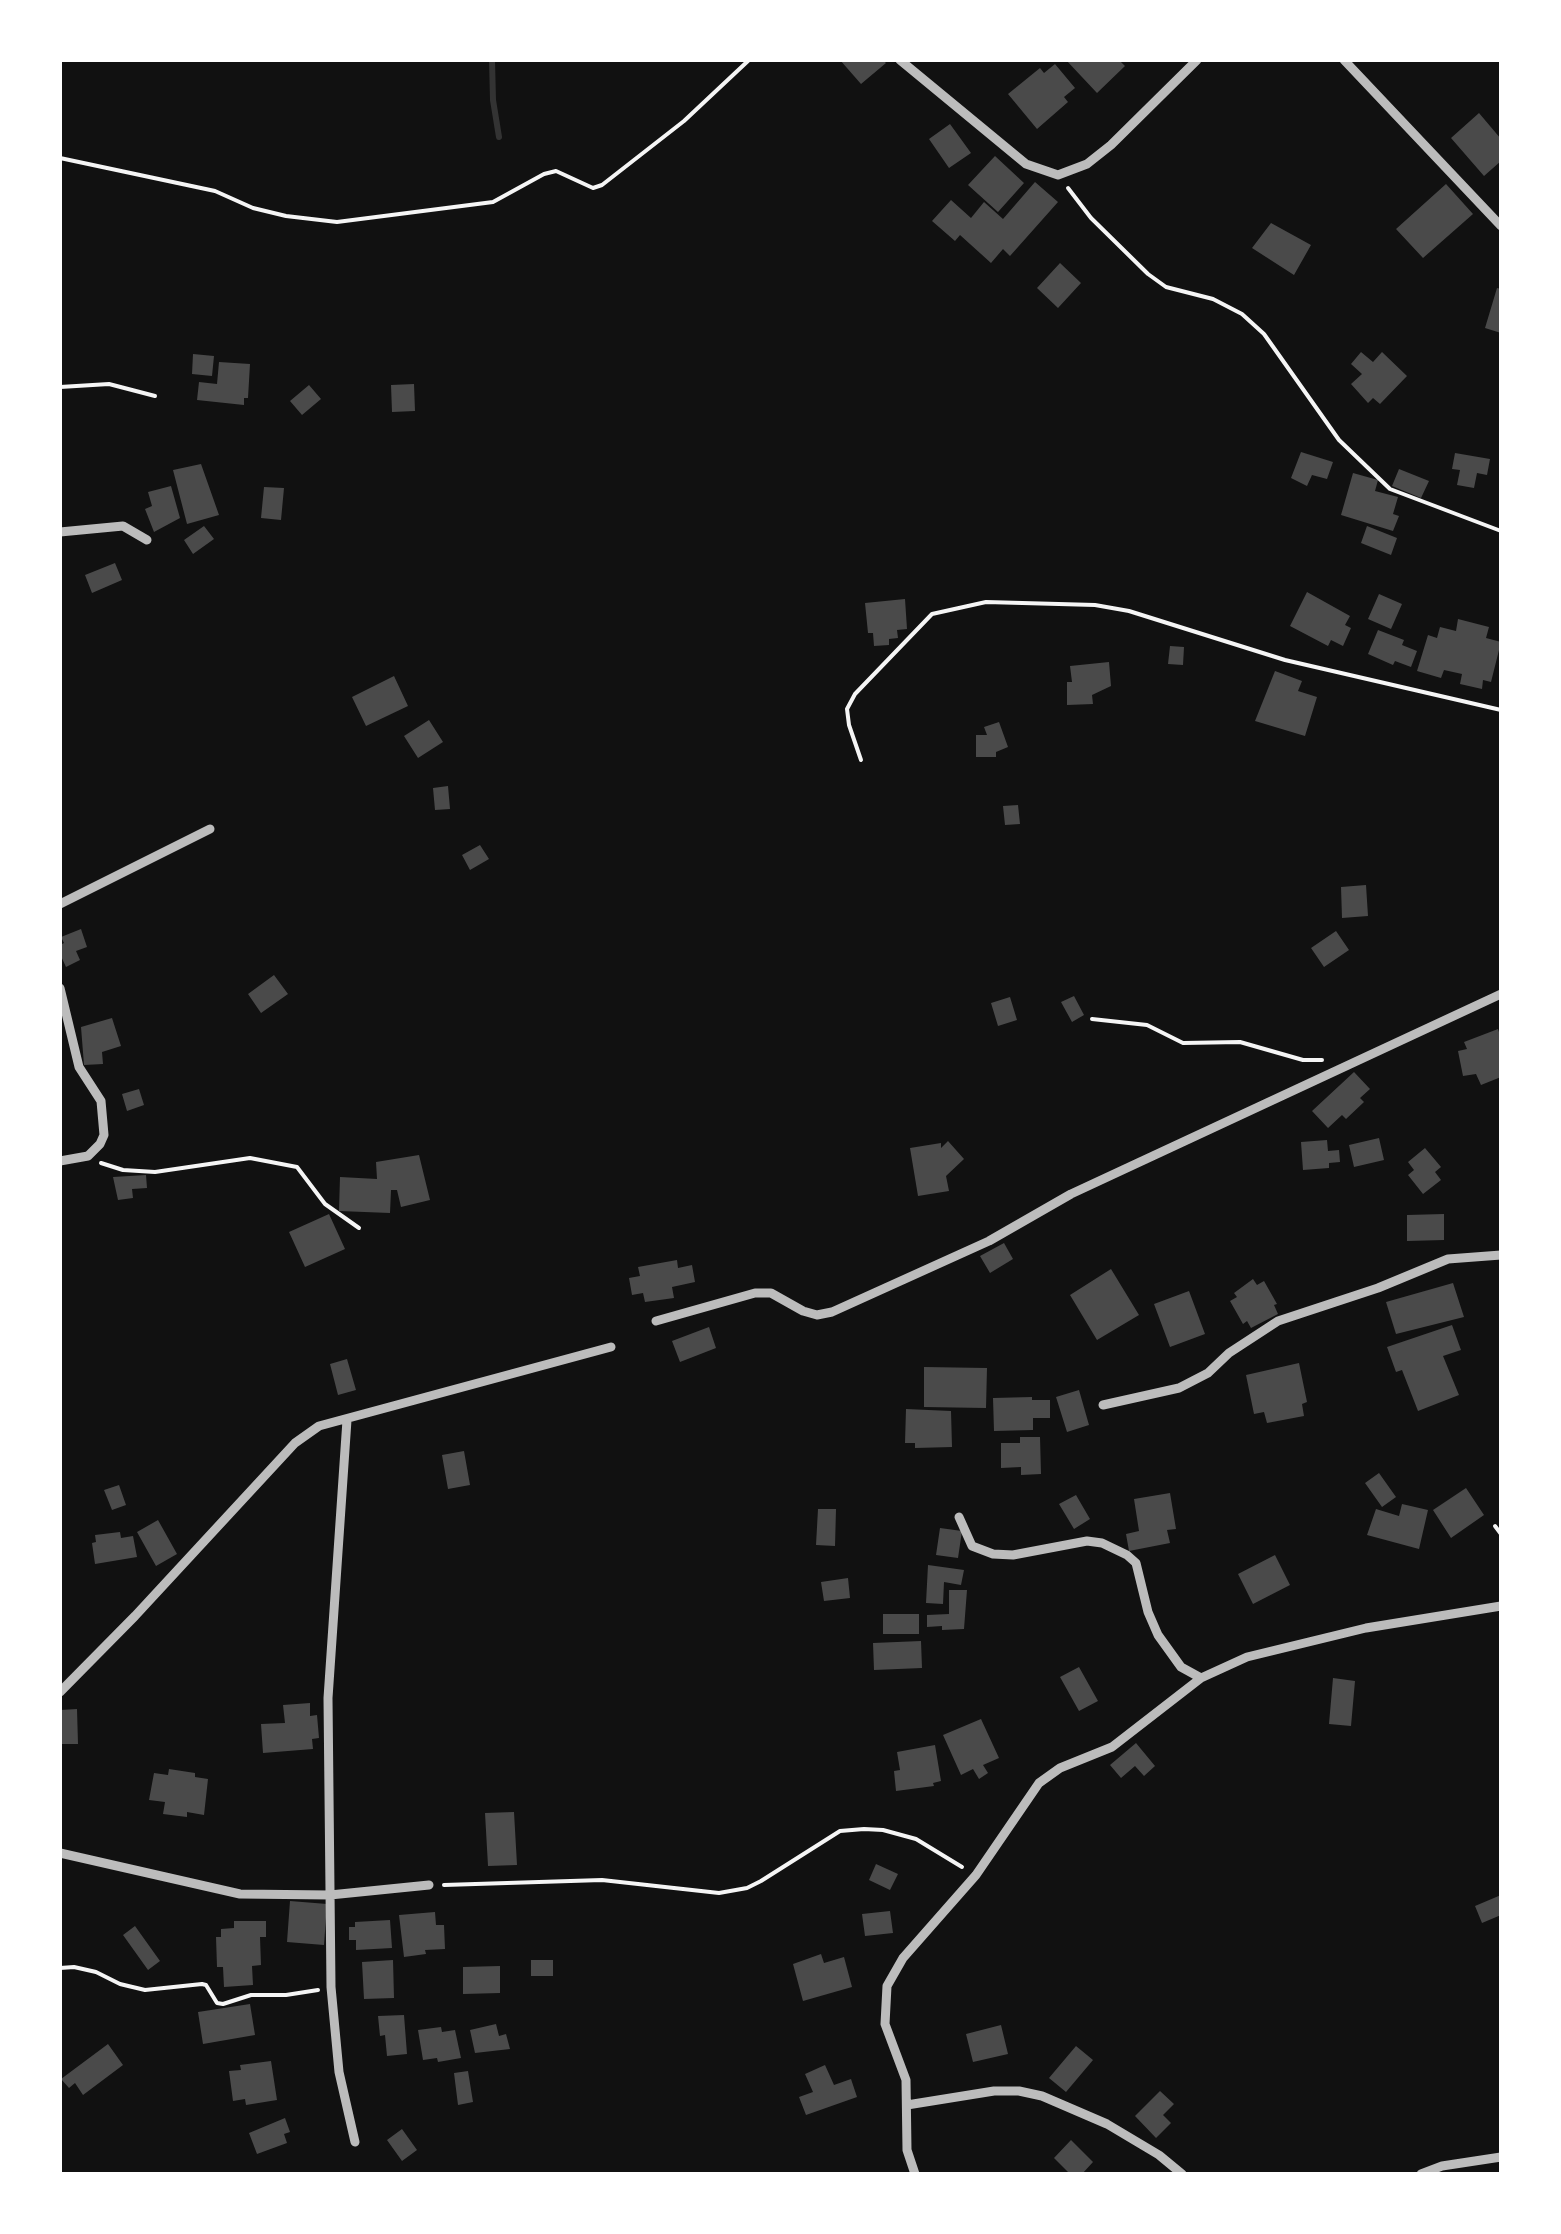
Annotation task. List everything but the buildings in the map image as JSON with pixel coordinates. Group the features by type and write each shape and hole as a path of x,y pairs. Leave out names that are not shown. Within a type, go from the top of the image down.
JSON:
{"street":[{"path":"900,60 1026,164 1058,175 1087,164 1111,145 1198,60"},
{"path":"1344,60 1501,226"},
{"path":"60,532 124,526 147,540"},
{"path":"60,904 210,829"},
{"path":"60,988 78,1067 101,1101 104,1134 88,1156 60,1161"},
{"path":"656,1321 755,1293 771,1293 817,1315 832,1312 989,1241 1088,1186 1501,994"},
{"path":"1102,1404 1180,1388 1208,1373 1254,1335 1299,1313 1448,1260 1501,1255"},
{"path":"60,1692 295,1442 319,1426 611,1347"},
{"path":"347,1420 328,1698 331,1988 339,2072 354,2142"},
{"path":"959,1517 972,1546 993,1554 1013,1555 1087,1541 1102,1543 1127,1555 1136,1563 1158,1635 1181,1667 1201,1678"},
{"path":"915,2174 907,2150 906,2080 886,2024 887,1986 902,1958 976,1876 1039,1783 1060,1768 1112,1747 1201,1678 1247,1657 1366,1628 1501,1606"},
{"path":"60,1853 240,1894 330,1895 429,1885"},
{"path":"907,2104 994,2092 1019,2091 1042,2096 1107,2124 1159,2155 1182,2174"},
{"path":"1420,2174 1442,2166 1501,2157"}],"path":[{"path":"60,158 215,191 252,208 286,216 338,222 493,202 556,171 594,188 684,120 749,60"},
{"path":"1058,175 1091,218 1148,274 1166,287 1213,298 1242,314 1264,334 1339,440 1390,489 1501,531"},
{"path":"60,388 109,384 155,396"},
{"path":"862,760 847,709 855,694 932,614 986,602 1095,605 1129,611 1285,660 1501,710"},
{"path":"1092,1019 1148,1025 1184,1043 1240,1042 1303,1060 1325,1060"},
{"path":"88,1156 107,1166 138,1172 250,1158 297,1167 324,1204 359,1228"},
{"path":"1495,1526 1501,1534"},
{"path":"429,1885 602,1880 719,1894 762,1881 840,1831 864,1829 916,1840 976,1876"},
{"path":"60,1968 96,1972 145,1990 202,1984 217,2003 223,2004 251,1995 286,1995 331,1988"}],"waterway":[{"path":"492,60 499,137"}]}
